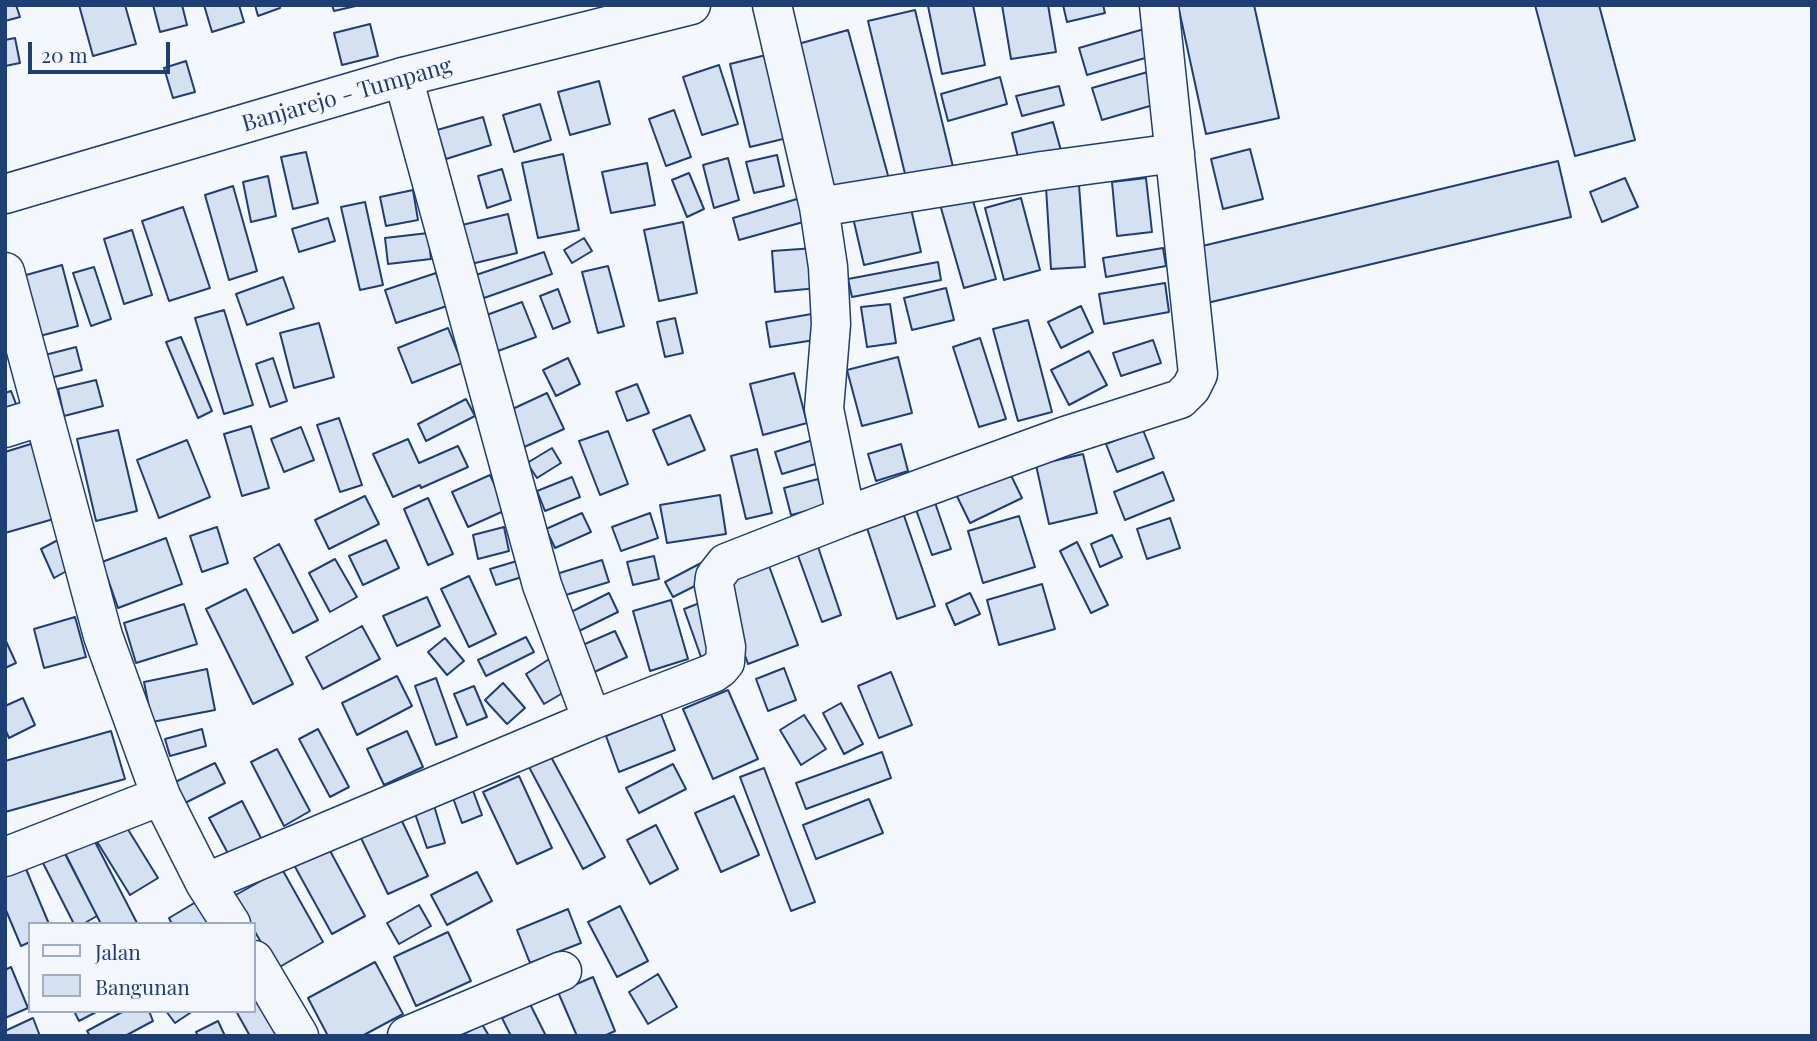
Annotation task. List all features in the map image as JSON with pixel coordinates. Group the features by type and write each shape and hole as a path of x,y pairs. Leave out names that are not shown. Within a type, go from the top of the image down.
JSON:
{"street":[{"name":"Banjarejo - Tumpang","path":"5,194 600,16 691,5"},
{"path":"772,5 819,207 828,267 831,324 824,409 846,516"},
{"path":"205,883 593,720 713,673 725,662 726,654 714,585 719,570 735,558 1065,436 1180,399 1191,388 1198,374 1159,5"},
{"path":"402,77 542,584 593,720"},
{"path":"819,207 1042,171 1175,153"},
{"path":"5,272 103,636 161,796 205,883 230,922"},
{"path":"5,428 43,416"},
{"path":"5,857 161,796"},
{"path":"256,963 299,1036"},
{"path":"407,1036 562,971"}],"building":[{"path":"5,5 16,5 20,17 5,21"},
{"path":"79,5 125,5 136,44 93,56"},
{"path":"153,5 182,5 187,25 160,32"},
{"path":"204,5 239,5 244,22 212,32"},
{"path":"255,5 279,5 280,8 258,16"},
{"path":"332,5 360,5 334,11"},
{"path":"973,5 985,65 942,74 928,6"},
{"path":"1002,5 1048,5 1056,52 1011,59"},
{"path":"1063,5 1103,5 1105,13 1067,22"},
{"path":"1178,5 1254,5 1279,118 1206,134"},
{"path":"1535,5 1599,5 1635,140 1575,156"},
{"path":"915,10 954,171 907,182 868,21"},
{"path":"370,24 378,56 342,65 334,33"},
{"path":"1144,29 1152,56 1087,75 1079,48"},
{"path":"848,30 889,179 833,194 791,46"},
{"path":"15,38 20,63 5,66 5,40"},
{"path":"766,55 787,138 750,147 730,64"},
{"path":"186,61 195,92 173,98 164,68"},
{"path":"719,65 738,124 702,135 683,77"},
{"path":"1151,71 1160,103 1102,120 1092,88"},
{"path":"1000,77 1007,104 948,121 941,94"},
{"path":"599,81 610,124 570,135 558,92"},
{"path":"1059,86 1064,105 1022,116 1016,96"},
{"path":"540,104 551,140 514,152 503,115"},
{"path":"674,110 691,157 666,166 649,119"},
{"path":"483,117 491,145 446,159 437,130"},
{"path":"1053,122 1062,154 1020,165 1012,133"},
{"path":"1250,149 1263,199 1223,209 1211,159"},
{"path":"306,152 318,203 293,209 281,157"},
{"path":"563,154 579,230 538,238 522,163"},
{"path":"777,155 784,186 754,193 746,162"},
{"path":"728,158 739,200 714,208 703,165"},
{"path":"1558,161 1571,217 1207,303 1194,248"},
{"path":"647,163 655,205 611,213 602,172"},
{"path":"502,169 511,200 487,208 478,176"},
{"path":"689,173 704,209 687,217 672,180"},
{"path":"268,176 276,216 251,222 243,182"},
{"path":"1146,178 1152,232 1117,236 1112,182"},
{"path":"1625,178 1638,207 1602,222 1590,192"},
{"path":"1079,185 1085,267 1051,269 1046,187"},
{"path":"233,186 257,271 229,280 205,195"},
{"path":"413,190 418,220 386,226 380,197"},
{"path":"970,191 996,279 964,288 939,201"},
{"path":"807,196 814,219 739,240 733,218"},
{"path":"908,196 921,252 864,265 851,209"},
{"path":"1021,198 1040,270 1004,280 985,208"},
{"path":"365,202 383,285 360,290 341,207"},
{"path":"183,207 210,288 169,301 142,221"},
{"path":"508,214 517,253 471,264 462,225"},
{"path":"328,218 335,241 299,252 292,229"},
{"path":"683,222 697,293 659,301 644,230"},
{"path":"132,230 152,295 124,304 104,239"},
{"path":"428,233 431,259 388,264 385,238"},
{"path":"584,238 592,251 572,263 564,250"},
{"path":"815,248 818,288 775,292 772,251"},
{"path":"1163,248 1166,266 1106,277 1103,258"},
{"path":"544,252 552,274 484,298 476,275"},
{"path":"938,262 941,280 852,297 848,279"},
{"path":"62,265 78,326 36,337 19,277"},
{"path":"608,266 624,326 598,333 582,272"},
{"path":"94,267 111,319 91,326 73,273"},
{"path":"436,273 447,306 396,323 385,290"},
{"path":"283,277 294,308 247,325 236,294"},
{"path":"1165,283 1169,312 1104,324 1099,294"},
{"path":"946,288 954,320 912,330 904,298"},
{"path":"558,289 570,322 553,329 540,296"},
{"path":"522,302 536,337 498,351 484,316"},
{"path":"890,304 896,343 867,347 861,307"},
{"path":"1081,306 1093,332 1061,348 1048,322"},
{"path":"224,310 253,405 224,414 195,318"},
{"path":"817,313 821,339 770,347 766,322"},
{"path":"675,318 683,353 665,357 657,322"},
{"path":"1028,320 1052,412 1018,421 993,329"},
{"path":"319,323 334,377 294,388 280,333"},
{"path":"448,328 462,363 412,383 398,348"},
{"path":"181,337 212,411 198,418 166,342"},
{"path":"980,338 1006,419 979,427 953,347"},
{"path":"1153,340 1161,363 1121,376 1113,353"},
{"path":"76,347 82,370 46,379 41,356"},
{"path":"1089,351 1107,385 1069,405 1051,370"},
{"path":"898,357 912,413 862,426 847,370"},
{"path":"273,358 287,401 270,407 256,364"},
{"path":"568,358 580,384 556,396 543,370"},
{"path":"794,373 807,423 763,435 750,384"},
{"path":"96,380 103,406 64,416 58,389"},
{"path":"637,384 649,413 627,421 616,392"},
{"path":"11,391 20,414 5,421 5,393"},
{"path":"547,393 564,429 522,448 506,412"},
{"path":"466,399 475,416 426,441 418,424"},
{"path":"690,415 705,450 668,465 653,430"},
{"path":"339,418 362,485 340,492 317,425"},
{"path":"251,426 269,488 242,496 224,434"},
{"path":"301,427 314,460 284,472 271,439"},
{"path":"118,430 137,511 96,521 77,439"},
{"path":"1143,430 1154,458 1117,472 1106,444"},
{"path":"608,431 628,484 600,495 579,441"},
{"path":"408,439 419,463 458,446 468,467 393,497 373,454"},
{"path":"187,440 210,497 159,518 137,460"},
{"path":"813,440 819,463 782,474 775,452"},
{"path":"34,443 57,518 5,533 5,452"},
{"path":"901,444 908,471 876,481 868,454"},
{"path":"552,448 561,463 537,478 527,463"},
{"path":"757,449 772,513 746,519 731,456"},
{"path":"1083,454 1097,513 1049,524 1036,465"},
{"path":"1005,463 1022,498 970,523 953,488"},
{"path":"1163,472 1174,500 1125,520 1114,492"},
{"path":"490,475 506,510 468,527 452,492"},
{"path":"572,477 580,497 545,511 537,491"},
{"path":"818,479 826,506 791,515 784,488"},
{"path":"932,494 951,549 932,555 913,501"},
{"path":"720,495 726,534 667,543 660,505"},
{"path":"365,496 379,524 329,549 315,520"},
{"path":"428,498 453,554 428,565 404,509"},
{"path":"900,504 935,606 897,619 863,516"},
{"path":"582,513 591,532 555,548 546,529"},
{"path":"650,513 658,538 621,551 612,527"},
{"path":"1019,516 1035,567 983,583 968,531"},
{"path":"1170,518 1180,548 1147,559 1137,529"},
{"path":"217,527 228,563 202,572 190,536"},
{"path":"504,527 509,551 478,559 473,535"},
{"path":"813,532 841,615 822,622 792,539"},
{"path":"1112,535 1122,557 1100,567 1091,544"},
{"path":"166,538 182,584 118,608 102,562"},
{"path":"58,540 72,568 54,578 41,549"},
{"path":"386,540 399,568 363,585 349,556"},
{"path":"1077,542 1108,605 1091,613 1060,551"},
{"path":"279,544 318,620 293,633 254,558"},
{"path":"654,556 659,579 633,585 627,562"},
{"path":"335,559 357,597 330,612 309,573"},
{"path":"602,560 609,582 559,597 553,575"},
{"path":"517,561 522,577 496,585 490,569"},
{"path":"701,563 709,579 673,597 665,582"},
{"path":"769,566 798,645 748,664 720,584"},
{"path":"469,576 496,634 469,647 441,589"},
{"path":"1042,584 1055,629 999,645 987,600"},
{"path":"246,589 293,684 253,704 206,609"},
{"path":"609,593 618,612 579,631 571,612"},
{"path":"970,593 980,614 955,625 946,604"},
{"path":"427,597 440,626 397,646 383,616"},
{"path":"671,600 688,659 650,671 633,611"},
{"path":"705,601 722,649 701,657 684,609"},
{"path":"184,604 197,644 136,663 124,623"},
{"path":"75,617 86,657 44,668 34,629"},
{"path":"362,626 380,659 323,689 306,657"},
{"path":"615,631 627,657 590,674 578,647"},
{"path":"526,637 534,652 486,676 478,660"},
{"path":"445,638 464,661 447,675 428,652"},
{"path":"5,639 16,663 5,668"},
{"path":"554,656 573,687 544,704 526,674"},
{"path":"784,668 796,700 768,711 756,679"},
{"path":"207,669 215,710 152,722 144,682"},
{"path":"891,672 912,725 879,738 858,686"},
{"path":"397,676 412,706 357,735 342,703"},
{"path":"436,678 457,737 436,745 415,686"},
{"path":"503,683 525,708 507,724 485,700"},
{"path":"474,686 487,717 467,725 454,694"},
{"path":"728,690 758,759 713,779 683,709"},
{"path":"23,698 35,725 9,738 5,729 5,706"},
{"path":"841,703 863,744 844,754 823,713"},
{"path":"661,714 675,750 619,772 606,736"},
{"path":"804,715 826,749 801,765 780,730"},
{"path":"202,729 206,746 170,756 165,739"},
{"path":"318,729 349,787 330,797 299,739"},
{"path":"111,731 125,779 5,812 5,761"},
{"path":"407,731 423,767 384,785 367,749"},
{"path":"277,749 310,811 284,826 251,762"},
{"path":"882,752 891,778 806,809 796,783"},
{"path":"550,755 605,857 583,869 529,767"},
{"path":"215,763 225,783 179,806 169,785"},
{"path":"673,764 686,789 639,813 626,788"},
{"path":"764,768 815,902 791,911 740,777"},
{"path":"519,776 552,848 517,864 483,792"},
{"path":"472,788 482,815 462,823 452,795"},
{"path":"734,796 759,855 721,872 695,813"},
{"path":"869,799 883,833 816,859 803,825"},
{"path":"242,801 263,842 231,859 209,818"},
{"path":"433,802 445,843 427,848 413,808"},
{"path":"400,817 428,876 388,894 360,836"},
{"path":"124,823 158,878 130,895 96,840"},
{"path":"656,825 678,869 650,884 627,840"},
{"path":"93,838 136,922 100,922 65,853"},
{"path":"328,847 365,916 332,934 294,865"},
{"path":"64,852 97,916 86,922 73,922 43,863"},
{"path":"21,857 48,922 28,922 28,943 21,946 5,908 5,864"},
{"path":"282,869 323,942 276,969 256,934 256,922 249,922 234,896"},
{"path":"477,872 492,901 447,925 431,895"},
{"path":"201,899 212,922 171,922 169,918"},
{"path":"419,905 431,926 399,944 387,923"},
{"path":"620,906 648,961 617,977 588,922"},
{"path":"568,909 581,943 530,963 517,930"},
{"path":"448,932 471,981 416,1006 394,957"},
{"path":"375,962 403,1014 362,1036 328,1036 308,998"},
{"path":"11,967 28,1008 5,1018 5,970"},
{"path":"658,974 677,1007 648,1024 629,992"},
{"path":"593,977 615,1031 604,1036 577,1036 558,992"},
{"path":"256,989 287,1036 250,1036 237,1013 256,1013"},
{"path":"530,1004 546,1036 511,1036 502,1018"},
{"path":"75,1013 94,1013 79,1021"},
{"path":"120,1013 150,1013 153,1021 125,1036 90,1036 87,1031"},
{"path":"168,1013 190,1013 175,1023"},
{"path":"33,1018 40,1036 5,1036 5,1031"},
{"path":"218,1021 225,1036 198,1036 196,1032"},
{"path":"482,1024 489,1036 460,1036"}]}
